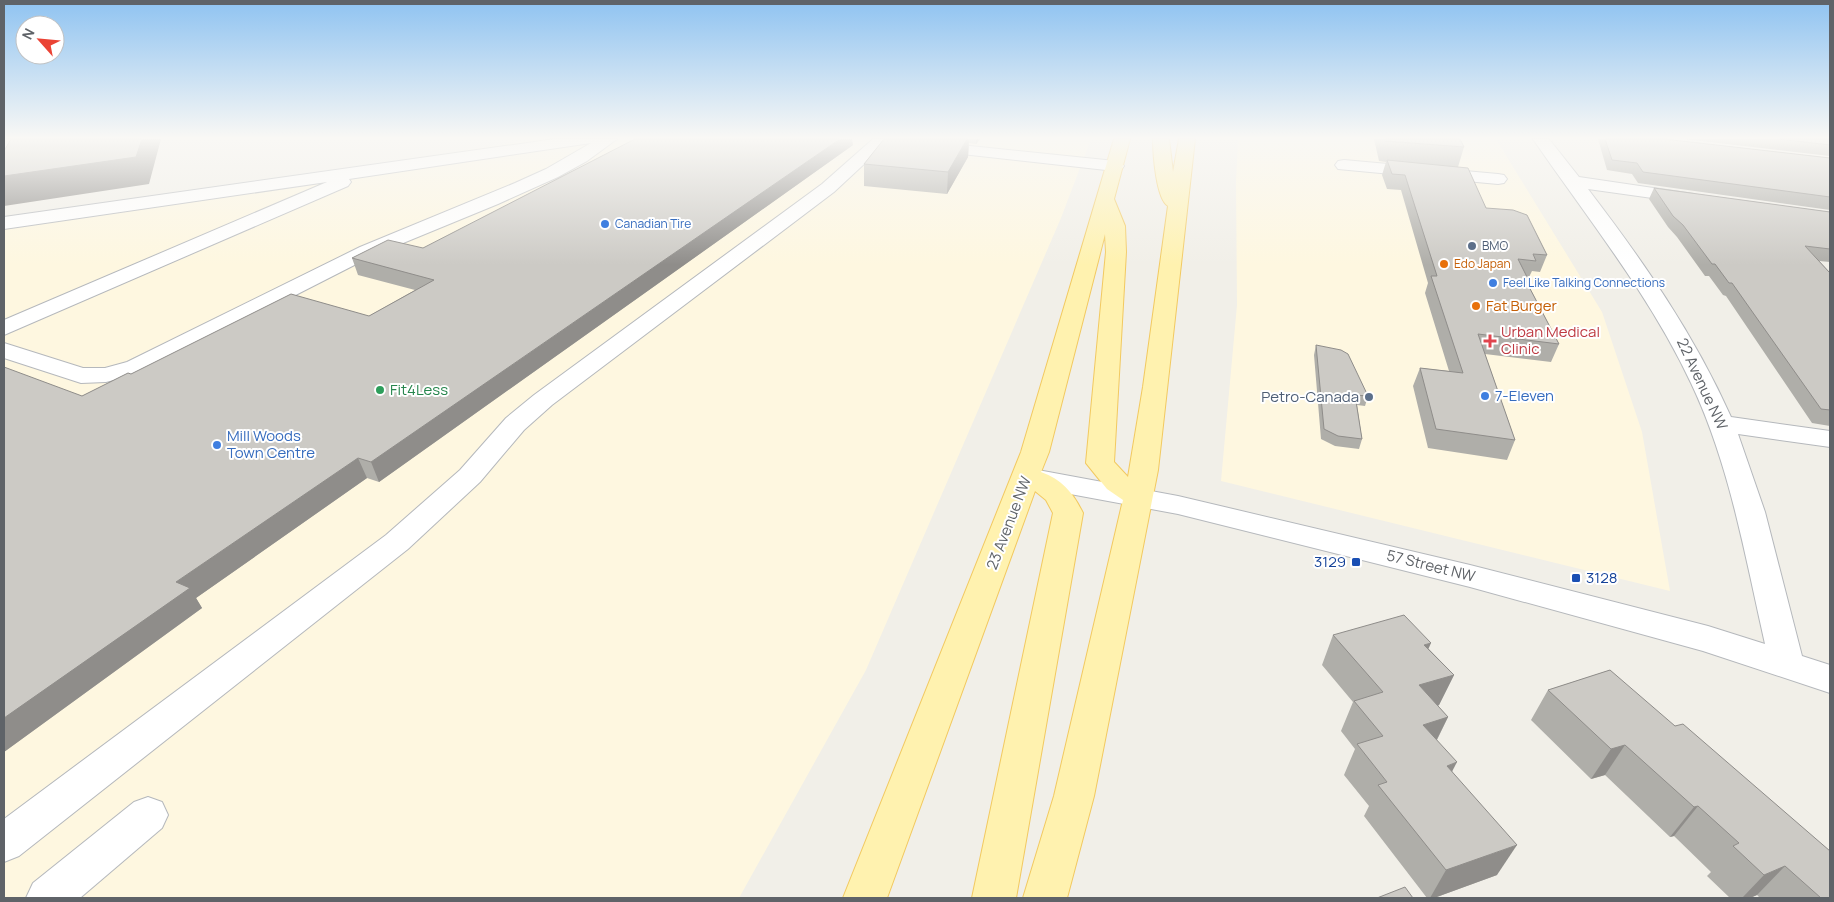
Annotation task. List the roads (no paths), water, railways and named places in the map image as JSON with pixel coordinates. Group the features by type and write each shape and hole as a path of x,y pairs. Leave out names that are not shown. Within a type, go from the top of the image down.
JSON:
{"main road":[{"name":"23 Avenue NW","path":"865,898 1027,477 1111,181"},
{"path":"1167,181 1175,212"},
{"path":"1045,898 1074,796 1138,497 1150,431 1180,181"},
{"path":"1106,199 1115,226 1116,252 1100,463 1117,483 1138,497"},
{"path":"994,898 1068,513 1061,498 1054,489 1027,477"}],"street":[{"path":"4,223 294,181"},
{"path":"4,328 230,232 342,181"},
{"path":"4,350 81,376 106,375 136,367 367,251 411,231 514,191 533,181"},
{"path":"4,843 397,542 470,476 515,424 543,400 836,181"},
{"path":"1574,182 1703,200"},
{"name":"22 Avenue NW","path":"1574,182 1649,284 1677,330 1701,377 1737,466 1787,665"},
{"path":"1721,423 1830,439"},
{"name":"57 Street NW","path":"1027,477 1138,497 1328,540 1526,590 1699,637 1830,679"},
{"path":"48,898 148,815"}],"place":[{"name":"Canadian Tire","path":"605,224"},
{"name":"BMO","path":"1472,246"},
{"name":"Edo Japan","path":"1444,264"},
{"name":"Feel Like Talking Connections","path":"1493,283"},
{"name":"Fat Burger","path":"1476,306"},
{"name":"Urban Medical Clinic","path":"1490,341"},
{"name":"Fit4Less","path":"380,390"},
{"name":"7-Eleven","path":"1485,396"},
{"name":"Petro-Canada","path":"1369,397"},
{"name":"Mill Woods Town Centre","path":"217,445"},
{"name":"3129","path":"1356,562"},
{"name":"3128","path":"1576,578"}]}
